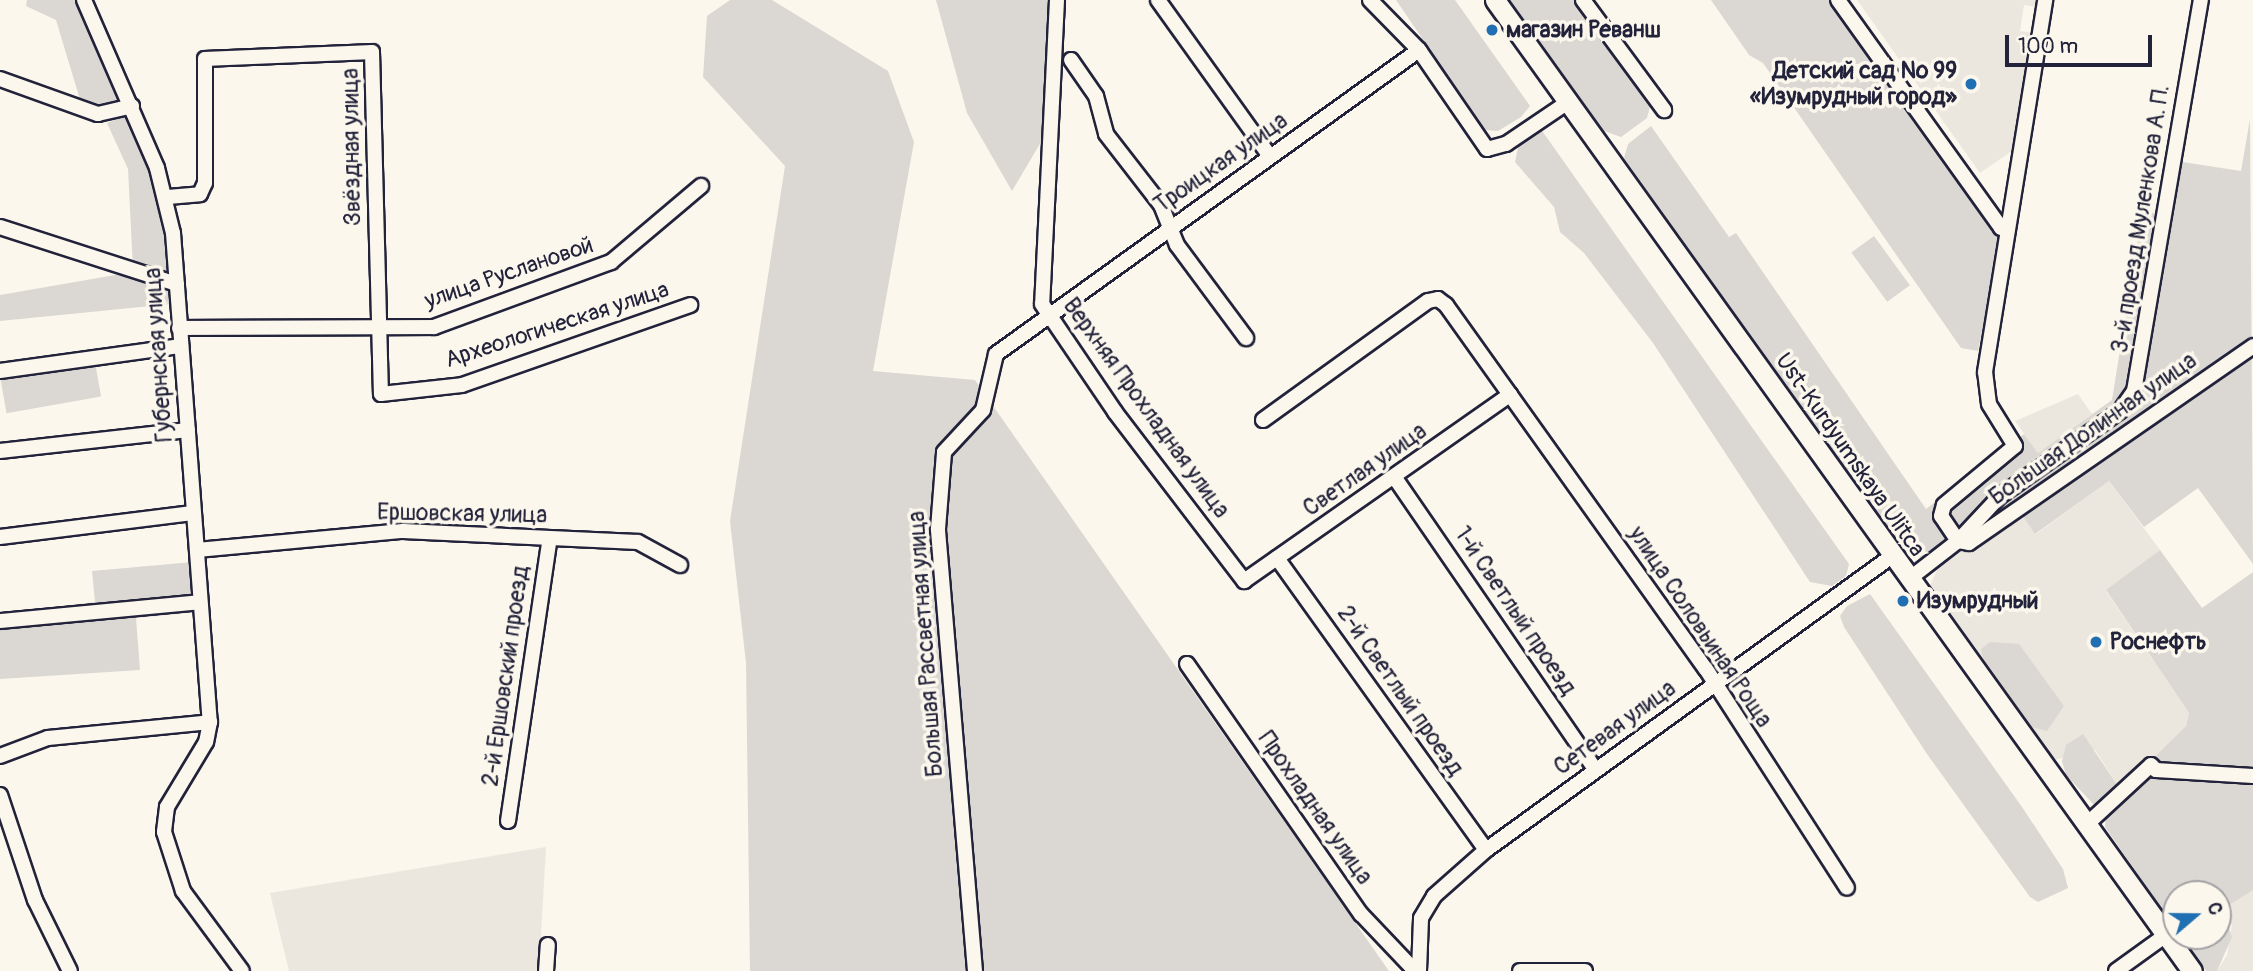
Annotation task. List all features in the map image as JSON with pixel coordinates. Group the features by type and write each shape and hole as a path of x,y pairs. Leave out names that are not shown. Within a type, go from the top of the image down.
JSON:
{"main road":[{"name":"Ust-Kurdyumskaya Ulitca","path":"1495,0 2162,930"},
{"name":"Ust-Kurdyumskaya Ulitca","path":"2177,950 2192,971"}],"street":[{"name":"Губернская улица","path":"84,0 132,106 167,197 177,284 210,722"},
{"name":"Верхняя Прохладная улица","path":"1057,0 1042,304 1115,412 1244,580"},
{"path":"1158,0 1269,155"},
{"path":"1370,0 1419,50 1487,149 1506,144 1568,102"},
{"path":"1583,0 1664,110"},
{"path":"1838,0 2001,228 2008,229"},
{"path":"1958,541 1941,516 1944,505 2015,446 1989,404 1985,384 2045,0"},
{"name":"3-й проезд Муленкова А. П.","path":"2127,403 2140,365 2201,0"},
{"name":"Троицкая улица","path":"1051,316 1170,226 1419,50"},
{"name":"Звёздная улица","path":"167,197 200,194 205,183 205,59 372,52 379,327"},
{"path":"1071,60 1096,96 1106,134 1161,205 1177,245 1246,338"},
{"path":"0,79 98,114 132,106"},
{"name":"улица Руслановой","path":"179,328 435,327 611,262 701,186"},
{"path":"0,227 177,284"},
{"name":"улица Соловьиная Роща","path":"1262,420 1438,299 1510,395 1713,684 1847,888"},
{"name":"Археологическая улица","path":"379,327 381,394 462,385 690,305"},
{"name":"Большая Рассветная улица","path":"975,971 938,529 944,452 982,410 996,354 1051,316"},
{"path":"0,371 181,346"},
{"name":"Большая Долинная улица","path":"1958,541 1969,543 2253,346"},
{"name":"Светлая улица","path":"1244,580 1395,478 1510,395"},
{"name":"Большая Долинная улица","path":"1909,579 1958,541 2000,496 2127,403"},
{"path":"0,451 188,430"},
{"name":"1-й Светлый проезд","path":"1395,478 1596,770"},
{"path":"0,537 193,513"},
{"name":"Ершовская улица","path":"197,550 403,531 638,542 680,565"},
{"name":"2-й Ершовский проезд","path":"508,821 550,538"},
{"name":"Сетевая улица","path":"1417,971 1421,918 1434,896 1486,850 1892,556"},
{"name":"2-й Светлый проезд","path":"1277,558 1486,850"},
{"path":"0,621 200,602"},
{"name":"Прохладная улица","path":"1187,664 1361,914 1417,971"},
{"path":"0,756 48,738 210,722 206,742 167,807 164,832 183,891 242,971"},
{"path":"2086,825 2151,765 2156,770 2253,776"},
{"path":"0,795 35,900 70,971"},
{"path":"2116,971 2162,938"},
{"path":"546,971 548,945"},
{"path":"1520,971 1585,971"}],"shaded area":[{"path":"27,0 78,0 122,100 118,105 98,108 81,103 56,20 26,6"},
{"path":"730,0 772,0 888,71 914,142 873,371 975,380 1389,971 750,971 746,663 730,521 785,166 703,77 707,16"},
{"path":"936,0 1049,0 1041,142 1012,191 967,113"},
{"path":"1396,0 1455,0 1530,106 1521,117 1498,131 1485,130"},
{"path":"1509,0 1576,0 1651,103 1647,118 1621,137 1604,131"},
{"path":"1711,0 1829,0 2000,241 1978,351 1961,348 1763,63 1749,55"},
{"name":"Детский сад № 99 «Изумрудный город»","path":"1857,0 2038,0 2037,7 2024,5 2020,31 2033,33 2015,149 1980,173"},
{"path":"125,116 132,119 161,198 170,273 166,277 133,269 128,169 107,123"},
{"path":"2250,119 2253,564 2198,488 2144,527 2109,481 2035,534 2020,512 1939,566 2004,498 2123,413 2176,161 2241,171"},
{"path":"1651,126 1729,237 1736,233 1926,509 2024,434 2038,453 2112,400 2142,212 2155,213 2123,399 1932,554 1920,558 1901,551 1624,158 1628,144"},
{"path":"1540,128 1849,564 1846,576 1832,586 1810,582 1653,343 1584,253 1560,232 1554,207 1515,162 1519,143"},
{"path":"1874,236 1910,285 1887,302 1851,252"},
{"path":"121,274 167,289 171,304 0,321 0,295"},
{"path":"95,362 101,396 7,413 0,379"},
{"path":"2078,394 2092,414 2038,453 2015,421"},
{"path":"2109,481 2160,550 2106,591 2189,713 2186,726 2120,789 2095,750 2050,761 1929,588 1939,566 2020,512 2036,534"},
{"path":"2160,550 2202,608 2253,572 2253,771 2159,764 2154,757 2186,726 2189,713 2106,590"},
{"path":"193,562 197,612 136,618 140,670 0,679 0,614 95,602 92,571"},
{"path":"1870,594 2022,807 2063,869 2068,888 2038,902 2030,897 1927,754 1844,627 1840,616 1847,606"},
{"path":"1990,642 2019,644 2064,706 2047,731 2032,727 1983,658 1981,649"},
{"path":"2083,734 2120,789 2097,808 2066,775 2062,761 2066,745"},
{"path":"2159,774 2253,781 2253,890 2232,903 2232,880 2162,880 2162,909 2105,827 2106,816 2147,777"},
{"path":"546,847 539,971 289,971 270,893"},
{"path":"2248,890 2253,890 2253,971 2217,971 2228,950 2232,950 2232,902"},
{"path":"2191,950 2226,950 2217,971 2206,971"}],"place":[{"name":"магазин Реванш","path":"1492,30"},
{"name":"Детский сад № 99 «Изумрудный город»","path":"1971,84"},
{"name":"Изумрудный","path":"1903,601"},
{"name":"Роснефть","path":"2096,642"}]}
